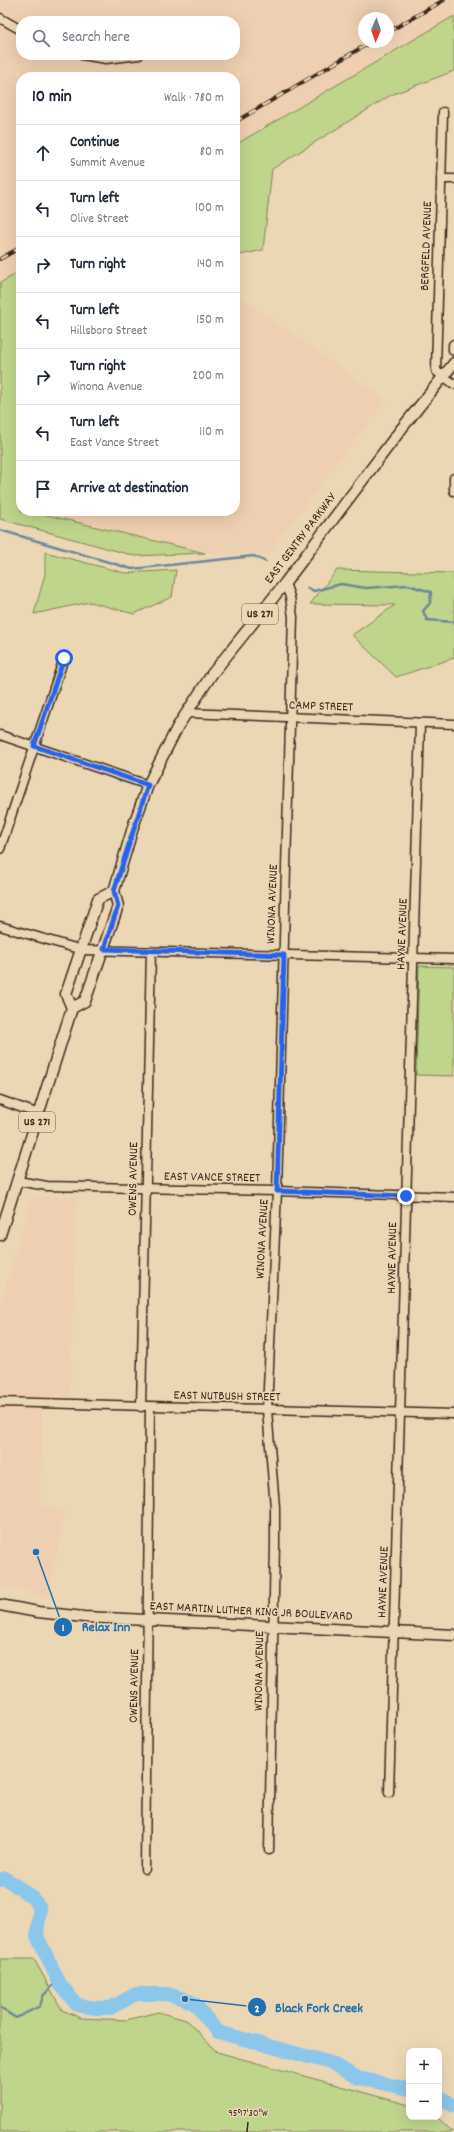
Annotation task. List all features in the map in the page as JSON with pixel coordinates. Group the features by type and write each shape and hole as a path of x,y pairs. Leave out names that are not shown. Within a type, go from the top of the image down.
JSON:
{"main road":[{"path":"454,345 454,350"},
{"name":"EAST GENTRY PARKWAY","path":"72,1008 85,1001 104,949 118,906 114,891 148,785 166,748 212,674 285,583 397,434 454,364"},
{"path":"72,1008 66,994 98,899 114,891"},
{"name":"US 271","path":"0,1235 72,1008"},
{"name":"EAST MARTIN LUTHER KING JR BOULEVARD","path":"0,1606 68,1616 454,1635"}],"street":[{"path":"0,18 16,27"},
{"name":"BERGFELD AVENUE","path":"443,112 436,371 444,376"},
{"path":"441,179 454,179"},
{"path":"444,376 454,384"},
{"path":"454,478 454,491"},
{"name":"WINONA AVENUE","path":"268,1850 275,1507 267,1410 277,1191 292,617 290,597 285,583"},
{"path":"0,849 64,658"},
{"name":"CAMP STREET","path":"187,713 454,724"},
{"name":"HAYNE AVENUE","path":"389,1793 420,723"},
{"path":"0,735 148,785"},
{"path":"0,926 82,950 104,949 454,959"},
{"name":"OWENS AVENUE","path":"141,1407 151,951"},
{"path":"0,1100 39,1114"},
{"name":"EAST VANCE STREET","path":"18,1181 46,1186 277,1191 454,1197"},
{"name":"EAST NUTBUSH STREET","path":"0,1402 141,1407 454,1414"},
{"name":"OWENS AVENUE","path":"145,1869 150,1407"}],"shaded area":[{"path":"0,0 454,0 454,16 240,142 240,72 16,72 16,274 0,283"},
{"path":"240,297 386,400 268,554 205,553 51,516 240,516"},
{"path":"77,1196 70,1396 43,1396 40,1505 65,1511 49,1597 0,1585 0,1305 33,1197"}],"green space":[{"path":"454,16 454,71 391,95 272,169 263,250 240,255 240,142"},
{"path":"16,274 16,516 51,516 205,553 135,556 0,519 0,283"},
{"path":"45,552 125,573 176,570 172,597 134,614 90,602 34,614 45,574"},
{"path":"337,570 454,573 454,658 396,677 352,635 395,605 310,604"},
{"path":"419,966 454,967 454,1076 416,1075"},
{"path":"0,1959 34,1959 62,2010 81,2018 126,2020 158,2012 186,2020 217,2052 406,2104 406,2120 440,2120 453,2132 0,2132"}],"waterway":[{"path":"0,530 132,569 254,556 266,562"},
{"path":"307,588 314,591 341,584 366,588 408,585 431,592 430,603 423,611 427,620 454,622"},
{"path":"0,1879 5,1878 33,1898 40,1908 37,1936 60,1984 77,2005 96,2008 110,2008 136,1994 167,1994 185,1999 195,2004 218,2032 331,2063 358,2078 406,2088"},
{"path":"0,2008 16,2018 40,2006 43,1996 58,1980"},
{"path":"442,2098 454,2106"}],"railway":[{"path":"394,29 444,0"},
{"path":"240,119 361,48"},
{"path":"0,259 16,250"}],"place":[{"name":"Relax Inn","path":"36,1552"},
{"name":"Black Fork Creek","path":"185,1999"}],"route":[{"path":"64,658 34,746 148,785 134,824 114,891 118,906 104,949 284,955 277,1191 406,1196"}]}
